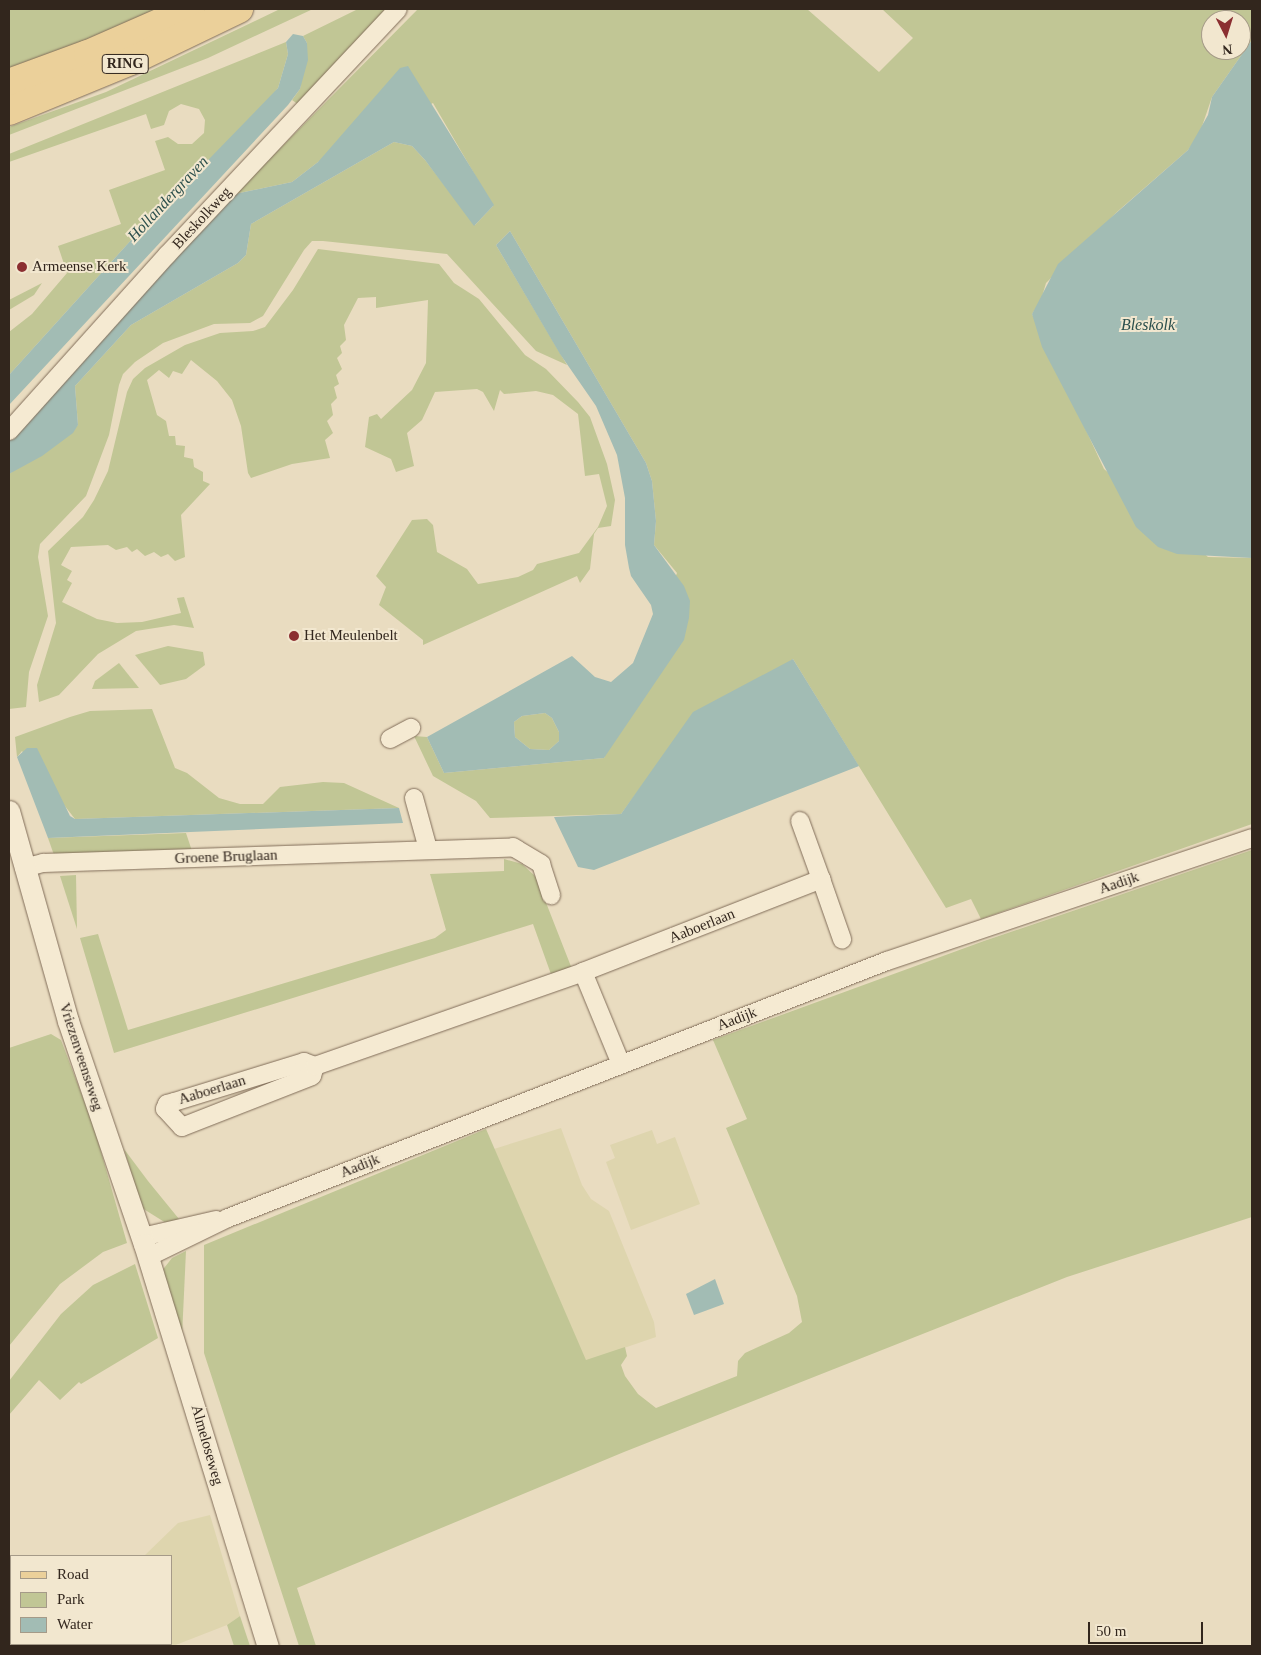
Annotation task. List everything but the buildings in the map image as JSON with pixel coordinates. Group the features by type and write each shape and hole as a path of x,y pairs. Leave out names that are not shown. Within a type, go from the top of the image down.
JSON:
{"main road":[{"name":"RING","path":"9,83 88,54 191,9"},
{"name":"RING","path":"9,111 131,61 239,9"}],"street":[{"name":"Bleskolkweg","path":"9,431 167,254 398,9"},
{"path":"390,739 411,728"},
{"path":"414,798 428,849"},
{"name":"Vriezenveenseweg","path":"9,812 23,853 24,868"},
{"path":"800,821 842,939"},
{"name":"Vriezenveenseweg","path":"9,838 24,868 68,1021 144,1246"},
{"name":"Aadijk","path":"144,1246 228,1218 887,961 1252,838"},
{"name":"Groene Bruglaan","path":"24,868 43,863 513,847 540,864 551,895"},
{"name":"Aaboerlaan","path":"315,1066 312,1076 182,1127 165,1109 167,1104 304,1062 315,1066 584,972 821,879"},
{"path":"584,972 620,1064"},
{"name":"Almeloseweg","path":"144,1246 268,1646"}],"shaded area":[{"path":"561,1128 582,1185 591,1199 609,1211 654,1322 656,1337 586,1361 494,1149"},
{"path":"652,1130 657,1144 675,1137 700,1204 631,1230 606,1162 615,1158 610,1145"},
{"path":"210,1515 240,1616 227,1625 173,1646 53,1646 172,1645 172,1555 145,1555 178,1523"}],"green space":[{"path":"9,9 177,9 9,72"},
{"path":"280,9 313,9 208,58 9,135 9,127 106,92"},
{"path":"358,9 394,9 299,105 292,100 300,89 307,43 303,36"},
{"path":"418,9 807,9 879,72 913,38 882,9 1252,9 1251,41 1251,10 1201,10 1201,60 1238,60 1212,97 1199,135 1188,150 1118,211 1046,283 1041,300 1032,314 1104,469 1208,557 1252,558 1252,824 981,919 971,899 946,908 793,659 649,776 621,814 490,818 476,801 433,776 414,736 427,737 444,773 604,758 677,573 654,545 656,521 652,481 646,463 510,231 496,245 567,365 536,351 447,254 323,241 312,241 304,250 263,316 250,323 214,324 163,343 135,362 123,374 109,435 86,496 40,544 38,557 48,616 29,672 26,707 9,709 9,474 78,425 75,386 131,325 238,263 246,255 251,224 394,142 412,146 475,225 493,206 433,103 318,162 292,182 235,194"},
{"path":"286,42 288,54 278,88 261,109 142,228 9,375 9,332 32,314 67,273 58,246 121,224 109,190 165,170 155,141 168,137 178,144 192,144 204,133 205,120 199,109 181,104 169,111 164,125 151,129 146,114 9,162 9,154"},
{"path":"318,249 439,264 454,283 479,299 525,355 546,369 578,402 590,417 607,464 615,500 611,526 598,528 594,534 590,569 580,583 577,576 423,645 423,640 379,605 386,587 376,576 412,520 427,519 433,525 437,552 467,569 478,584 518,577 533,570 537,564 579,553 598,527 607,506 599,474 585,476 578,414 553,395 536,391 504,394 500,390 494,411 483,392 477,389 435,392 422,420 407,433 414,466 396,472 391,459 365,447 369,417 377,414 381,419 412,390 426,363 428,300 376,308 376,297 358,298 344,325 346,340 340,346 342,353 337,358 342,369 336,375 339,384 334,387 337,398 331,404 333,415 327,421 333,433 325,440 330,458 292,464 251,478 248,473 241,426 232,400 217,381 191,360 182,374 173,371 169,378 159,370 147,380 157,415 166,421 169,436 175,436 176,445 185,446 184,457 193,459 194,467 203,472 203,481 210,484 181,515 185,557 175,561 168,554 161,557 154,552 145,556 137,549 132,552 127,547 116,550 108,545 71,547 61,565 72,571 67,580 72,583 62,602 97,619 117,623 142,622 181,613 177,598 184,597 194,628 174,625 136,631 98,654 59,695 39,702 37,685 56,623 48,551 83,517 94,500 108,471 127,392 133,379 145,368 185,345 220,333 253,331 265,327 293,290"},
{"path":"42,283 34,295 9,310 9,300"},
{"path":"168,646 203,652 205,665 186,679 160,685 135,655"},
{"path":"119,663 139,688 92,689 95,681"},
{"path":"152,709 175,768 187,773 219,798 240,804 263,804 280,787 323,782 344,783 399,808 75,819 22,751 17,757 15,737 70,717 90,711"},
{"path":"545,713 552,718 559,732 559,741 549,750 530,749 515,737 514,722 522,716"},
{"path":"186,833 192,851 54,855 48,838"},
{"path":"1252,850 1252,1217 1067,1277 624,1452 297,1588 316,1646 299,1646 204,1353 204,1245 486,1129 586,1360 625,1347 627,1356 621,1365 625,1376 638,1394 656,1408 737,1376 738,1361 745,1353 789,1333 802,1322 797,1296 726,1128 747,1119 713,1040 984,941"},
{"path":"504,859 522,864 536,877 572,969 552,977 533,924 114,1053 80,938 98,934 128,1030 435,938 446,930 430,874 504,871"},
{"path":"76,875 77,929 60,876"},
{"path":"51,1034 61,1040 94,1127 127,1243 103,1252 60,1284 9,1346 9,1048"},
{"path":"124,1149 179,1219 166,1223 142,1208"},
{"path":"186,1251 182,1336 161,1272 172,1258"},
{"path":"135,1264 158,1338 81,1384 79,1382 60,1400 39,1380 9,1415 9,1381 61,1314 93,1285"},
{"path":"240,1616 250,1646 234,1646 227,1625"}],"water":[{"path":"293,34 303,36 307,43 308,60 300,89 288,105 9,405 9,375 142,228 278,88 288,54 286,42"},
{"name":"Bleskolk","path":"1252,40 1252,558 1177,554 1158,547 1136,527 1042,347 1032,314 1058,264 1188,150 1208,115 1212,97 1238,60 1251,60"},
{"path":"408,66 494,205 474,226 425,160 412,146 394,142 251,224 246,255 238,263 131,325 75,386 78,425 73,433 42,456 9,474 9,436 235,194 292,182 318,162 400,68"},
{"path":"510,231 646,463 652,481 656,521 654,545 684,586 690,601 689,618 684,640 604,758 444,773 427,737 572,656 595,677 611,682 633,663 653,614 651,605 631,576 629,568 625,545 625,498 617,455 596,406 560,354 496,245","holes":["545,713 552,718 559,732 559,741 549,750 530,749 515,737 514,722 522,716"]},
{"path":"793,659 859,766 594,870 578,867 554,817 621,814 693,712"},
{"path":"27,748 37,748 70,816 75,819 399,808 403,823 48,838 17,757"},
{"path":"715,1279 724,1304 694,1315 686,1294"}],"place":[{"name":"Armeense Kerk","path":"22,267"},
{"name":"Het Meulenbelt","path":"294,636"}],"water label":[{"name":"Hollandergraven","path":"168,199"}]}
